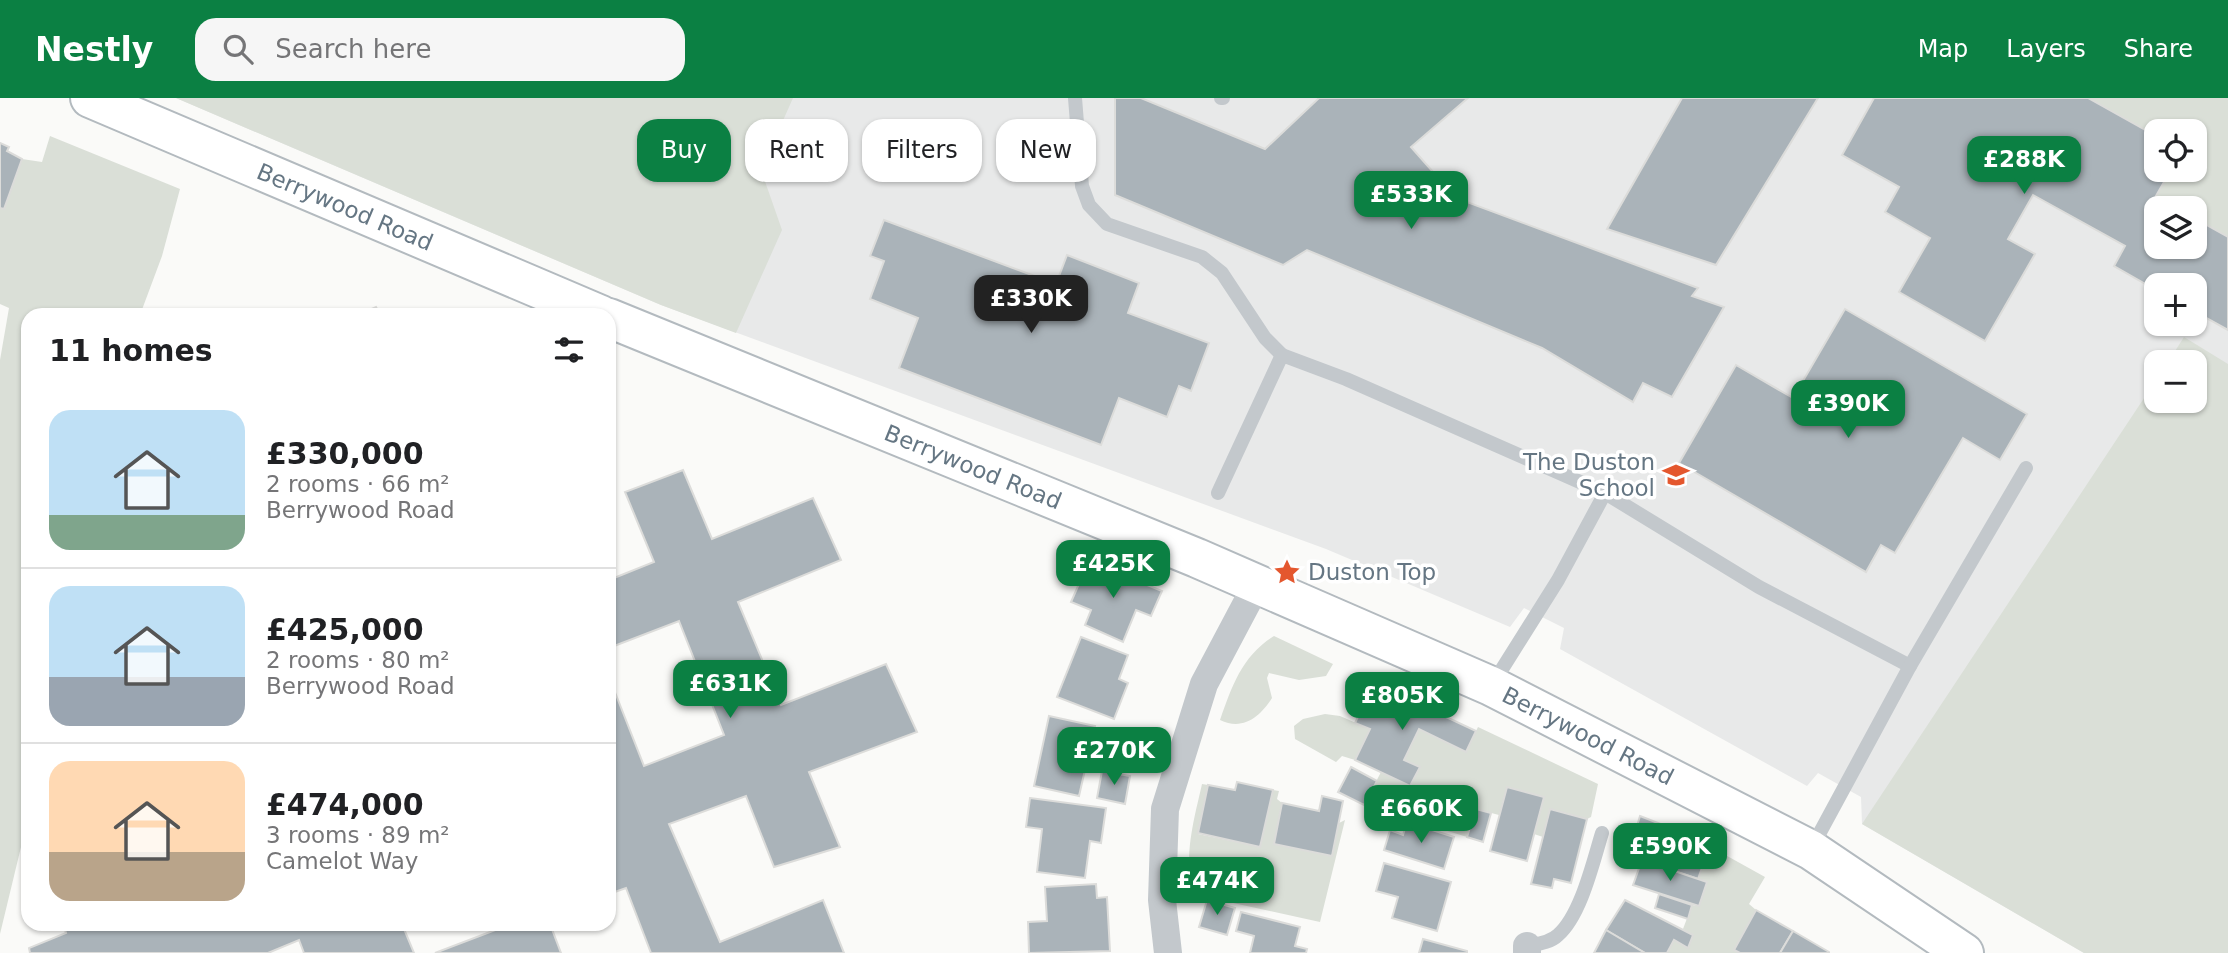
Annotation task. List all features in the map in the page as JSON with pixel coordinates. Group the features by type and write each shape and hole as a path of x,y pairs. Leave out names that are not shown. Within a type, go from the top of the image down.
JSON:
{"street":[{"name":"Berrywood Road","path":"90,98 585,308"},
{"name":"Berrywood Road","path":"616,321 1257,584 1491,686 1811,850 1964,953"},
{"path":"1168,953 1162,900 1165,809 1204,684 1257,584"}],"lane":[{"path":"1074,98 1082,186 1089,205 1107,224 1202,257 1222,273 1265,338 1282,355 1346,379 1605,493 1759,587 1910,666"},
{"path":"1218,493 1282,355"},
{"path":"1811,850 1910,666 2026,468"},
{"path":"1491,686 1558,580 1605,493"},
{"path":"1527,949 1558,936 1564,927 1583,890 1602,833"}],"shaded area":[{"name":"The Duston School","path":"176,98 2228,98 2228,953 2084,953 1862,824 1861,797 1818,773 1807,786 1560,649 1564,628 1524,608 1510,627 1326,549 661,305"},
{"path":"176,98 793,98 784,119 745,119 745,182 765,182 782,230 736,333 661,305"},
{"path":"2088,98 2228,98 2228,237 2207,225 2207,196 2156,196 2164,182 2207,182 2207,119 2144,119 2144,129"},
{"path":"50,136 180,189 162,256 143,308 21,308 21,847 0,934 0,360 9,308 0,304 0,208 4,209 22,159 42,162"},
{"path":"2184,337 2205,350 2176,350"},
{"path":"2207,351 2228,364 2228,953 2084,953 1862,824 2144,398 2144,413 2207,413"},
{"path":"1274,636 1333,664 1326,676 1299,680 1269,673 1267,678 1272,698 1262,711 1243,723 1220,720 1246,662"},
{"path":"1325,714 1340,716 1370,729 1355,760 1342,756 1336,762 1295,739 1294,726 1303,719"},
{"path":"1478,727 1598,784 1591,817 1587,819 1550,810 1543,837 1534,834 1544,797 1507,787 1499,815 1476,809 1467,837 1364,805 1381,772 1411,786 1419,767 1404,760 1419,729 1466,751"},
{"path":"1202,784 1208,785 1198,834 1260,847 1273,790 1279,791 1277,799 1282,803 1274,844 1332,855 1339,823 1345,820 1320,922 1201,896 1190,874 1189,859"},
{"path":"1702,842 1765,877 1749,904 1756,910 1734,950 1740,953 1667,953 1674,940 1688,947 1693,935 1683,929 1692,905 1699,906 1707,883 1698,879 1706,856 1699,853"}],"building":[{"path":"1115,98 1141,98 1265,149 1319,98 1468,98 1411,147 1456,198 1698,288 1692,296 1724,307 1672,397 1643,383 1633,402 1542,348 1307,250 1283,265 1115,195"},
{"path":"1682,98 1818,98 1716,265 1607,229"},
{"path":"1874,98 2088,98 2144,129 2144,182 2164,182 2156,196 2144,196 2144,259 2207,259 2207,225 2228,237 2228,330 2207,318 2207,273 2144,273 2144,283 2114,266 2125,246 2033,195 2008,239 2035,254 1985,341 1899,292 1930,238 1885,212 1899,187 1842,155"},
{"path":"0,143 9,147 7,151 22,159 4,209 0,208"},
{"path":"884,220 1056,284 1067,255 1139,283 1128,313 1209,343 1191,391 1179,386 1167,417 1119,398 1101,445 899,368 918,318 870,299 884,261 870,256"},
{"path":"1845,309 2027,414 2000,460 1963,438 1895,553 1881,545 1866,572 1679,463 1736,365 1793,398"},
{"path":"683,470 712,539 813,498 841,560 738,602 781,705 886,664 917,732 809,772 840,847 774,867 746,796 669,824 720,942 823,900 844,953 651,953 626,888 616,892 616,695 644,766 724,735 679,621 616,645 616,577 654,562 625,492"},
{"path":"1089,561 1162,591 1151,616 1136,610 1123,642 1085,625 1091,610 1071,602"},
{"path":"1081,637 1128,655 1119,679 1128,683 1114,719 1057,697"},
{"path":"1374,683 1476,731 1466,752 1419,729 1404,760 1420,767 1410,786 1355,760 1370,729 1355,723"},
{"path":"1049,716 1095,726 1079,796 1034,786"},
{"path":"1351,767 1377,781 1364,805 1338,792"},
{"path":"1102,771 1130,776 1125,804 1097,798"},
{"path":"1237,782 1273,790 1260,847 1198,833 1208,785 1235,790"},
{"path":"1507,787 1544,797 1527,861 1490,851"},
{"path":"1322,796 1343,801 1332,856 1274,844 1282,803 1319,811"},
{"path":"1030,798 1106,808 1101,843 1090,841 1085,878 1037,872 1042,829 1026,827"},
{"path":"1476,809 1491,813 1483,842 1467,837"},
{"path":"1550,809 1587,819 1571,883 1554,879 1552,888 1531,884"},
{"path":"1640,816 1668,827 1667,833 1700,845 1699,853 1706,856 1698,879 1628,856"},
{"path":"1407,822 1454,837 1444,869 1384,850 1390,830 1403,835"},
{"path":"1642,860 1707,882 1699,906 1633,885"},
{"path":"1384,863 1451,882 1437,931 1392,918 1398,897 1376,891"},
{"path":"1096,884 1097,898 1107,897 1110,951 1029,953 1028,922 1047,921 1045,887"},
{"path":"1659,894 1692,905 1688,919 1655,908"},
{"path":"1207,900 1235,908 1227,935 1199,927"},
{"path":"1625,900 1693,935 1688,948 1674,940 1667,953 1645,953 1606,930"},
{"path":"1756,910 1793,931 1780,953 1740,953 1734,950"},
{"path":"1241,912 1300,927 1295,946 1307,949 1306,953 1250,953 1254,936 1236,931"},
{"path":"1606,930 1645,953 1594,953"},
{"path":"65,931 405,931 414,953 304,953 299,940 268,953 30,953 29,948"},
{"path":"493,931 553,931 561,953 435,953"},
{"path":"1793,931 1829,952 1829,953 1780,953"},
{"path":"1423,939 1467,951 1467,953 1419,953"}],"place":[{"name":"The Duston School","path":"1676,475"},
{"name":"Duston Top","path":"1287,572"}]}
